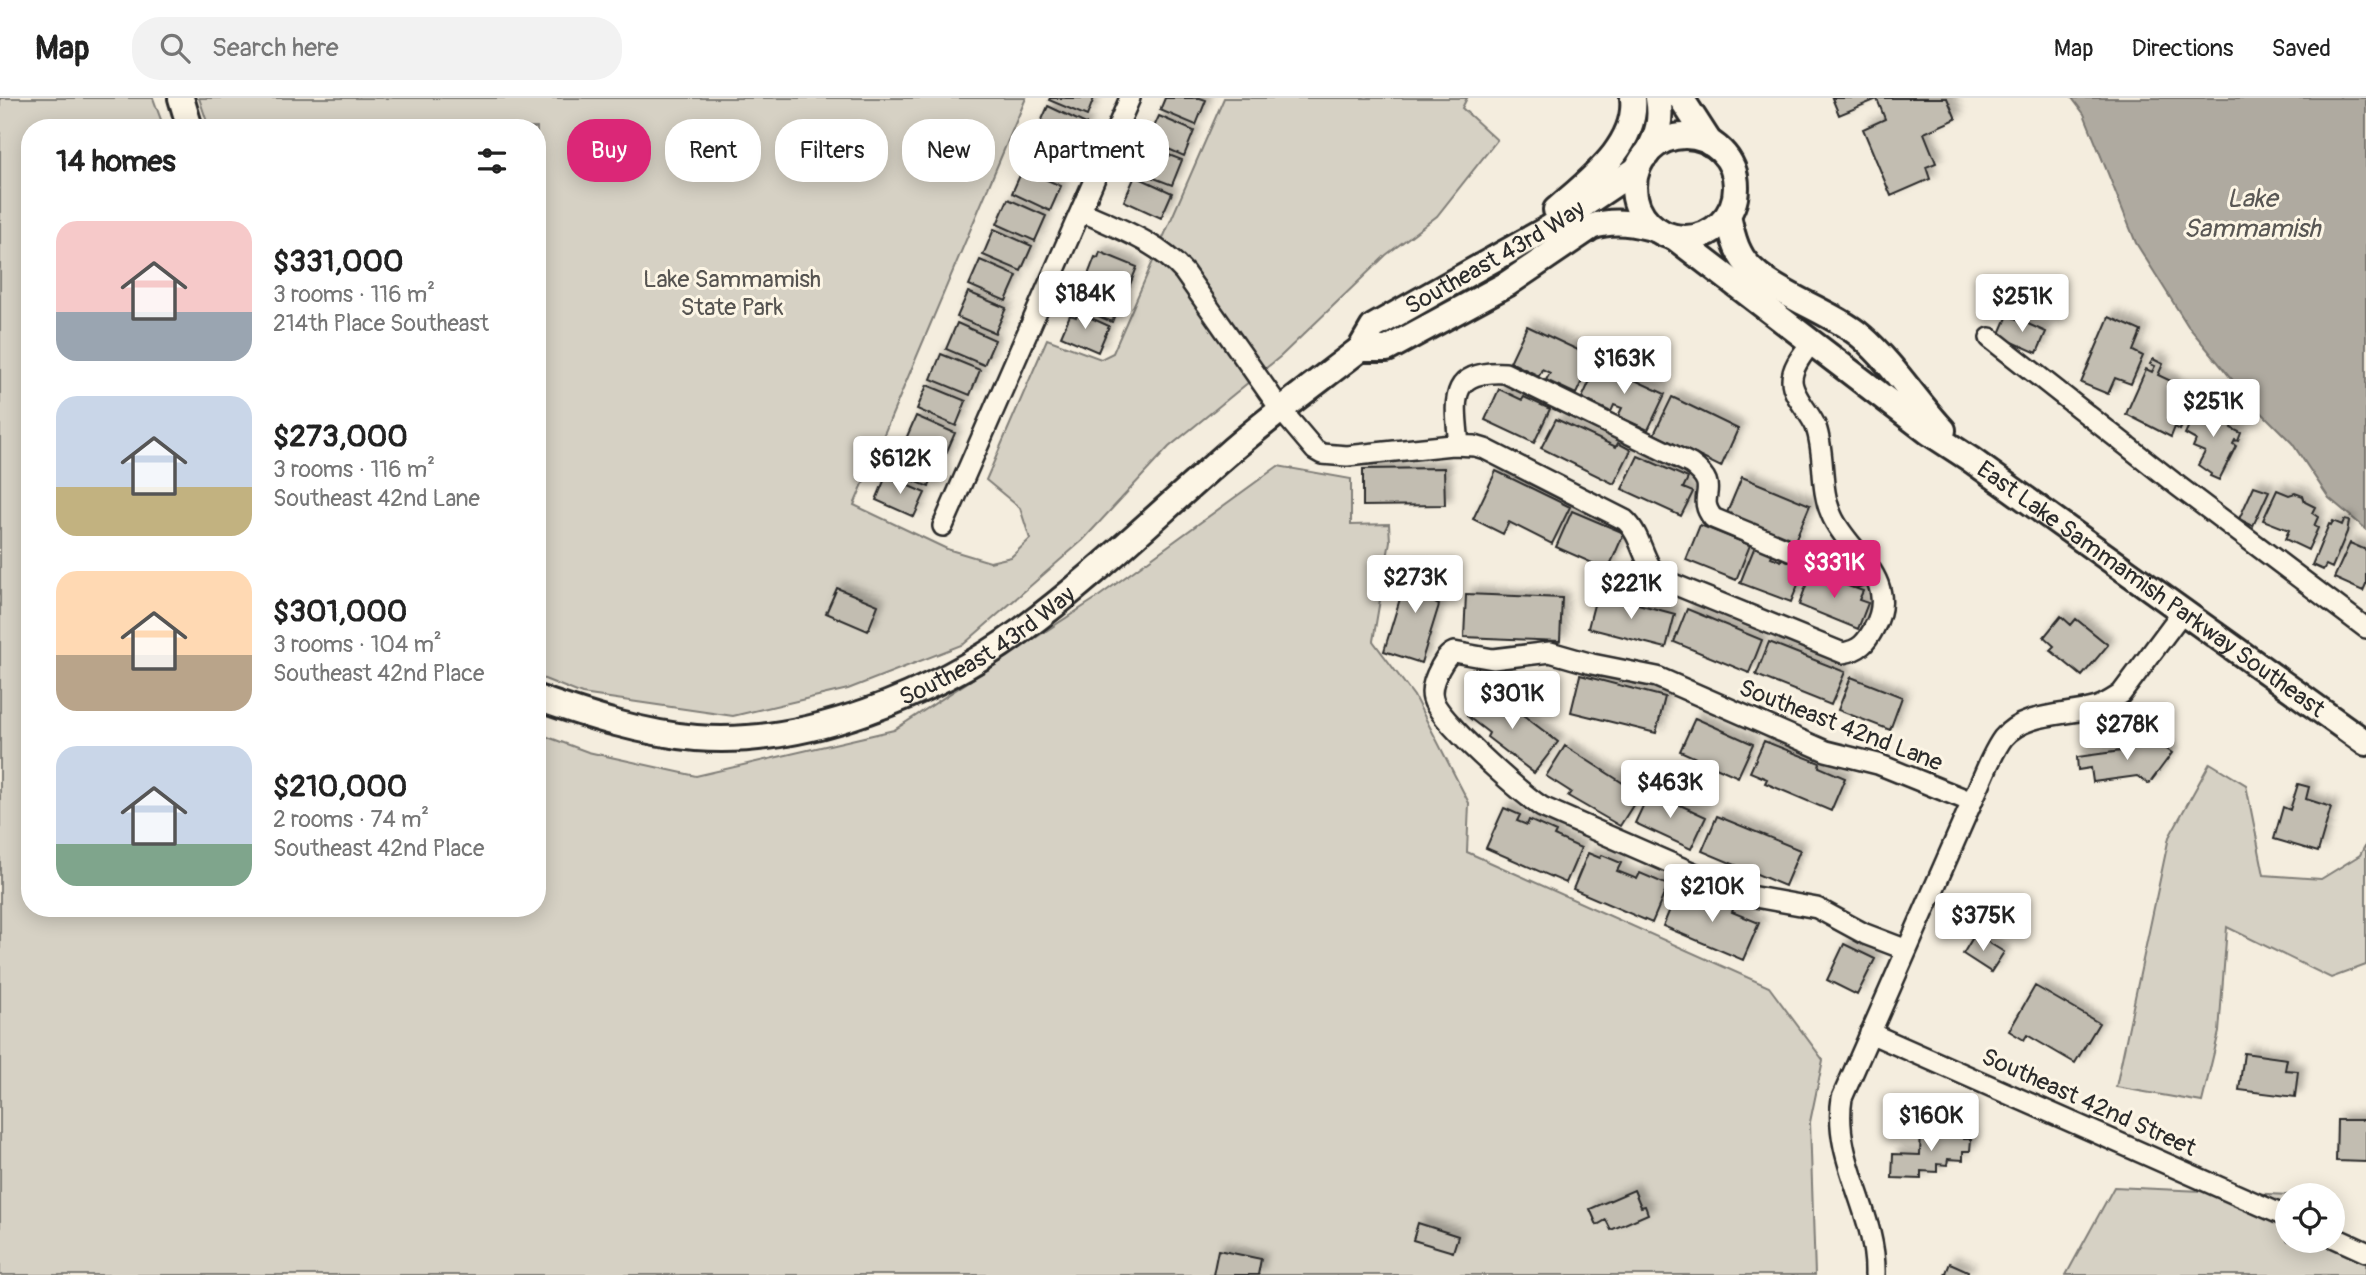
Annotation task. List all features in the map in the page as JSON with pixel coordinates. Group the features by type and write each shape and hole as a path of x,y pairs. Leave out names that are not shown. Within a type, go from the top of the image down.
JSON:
{"main road":[{"path":"181,98 187,119"},
{"path":"1520,244 1589,181 1614,154 1631,119 1633,98"},
{"path":"1642,162 1657,145 1669,139 1683,136 1710,143 1723,153 1732,167 1737,183 1735,200 1728,216 1718,227 1689,238 1666,233 1647,221 1639,210 1634,183 1642,162 1654,142 1660,124 1658,98"},
{"path":"1681,98 1710,143"},
{"name":"Southeast 43rd Way","path":"546,701 643,731 698,738 783,734 870,711 974,662 1021,630 1108,559 1229,452 1360,349 1373,327 1564,219 1642,162"},
{"name":"East Lake Sammamish Parkway Southeast","path":"1728,216 1739,253 1757,274 1843,323 1862,337 1970,459"},
{"name":"Southeast 43rd Way","path":"1360,349 1387,349 1507,284 1591,227 1618,222 1642,225 1666,233"},
{"name":"East Lake Sammamish Parkway Southeast","path":"1666,233 1930,433 2366,743"}],"street":[{"path":"943,526 1130,98"},
{"path":"1081,211 1142,239 1168,255 1184,272 1281,410 1309,445 1322,454 1347,456 1459,445 1485,449 1625,520 1642,543 1650,567 1661,579 1843,653 1861,647 1878,621 1881,601 1871,571 1832,517 1823,485 1816,429 1793,388 1792,374 1811,343"},
{"path":"1990,338 2366,628"},
{"path":"1459,445 1456,410 1458,394 1466,379 1483,372 1504,373 1691,464 1704,474 1709,485 1707,510 1713,517 1855,577 1871,571"},
{"path":"1875,1275 1868,1220 1840,1133 1842,1098 1972,802 2003,737 2027,722 2096,707 2121,694 2182,611"},
{"name":"Southeast 42nd Lane","path":"1907,950 1865,933 1817,908 1744,895 1533,801 1450,724 1437,707 1433,699 1433,686 1438,672 1449,654 1454,652 1493,659 1550,652 1592,664 1657,677 1826,751 1878,764 1972,802"},
{"name":"Southeast 42nd Street","path":"1870,1033 2275,1212"},
{"path":"2345,1242 2366,1252"}],"green space":[{"path":"0,98 153,98 161,119 21,119 21,917 546,917 546,736 588,752 696,776 894,730 1095,599 1278,466 1351,479 1351,525 1389,524 1390,541 1373,641 1414,696 1469,803 1467,852 1769,987 1823,1060 1810,1122 1815,1275 0,1275"},
{"name":"Lake Sammamish State Park","path":"199,98 1026,98 1017,119 1009,119 1009,138 995,171 995,119 902,119 902,182 991,182 854,505 947,549 990,562 1011,557 1030,539 1020,508 986,480 1047,339 1101,359 1113,353 1224,98 1467,98 1462,108 1497,140 1437,216 1386,255 1281,356 1169,447 1083,540 964,644 848,689 733,716 582,694 546,680 546,119 206,119"},
{"path":"2210,763 2246,785 2264,875 2321,879 2360,855 2366,844 2366,965 2331,978 2227,927 2219,1032 2202,1102 2116,1087 2169,837"},
{"path":"2114,1187 2275,1194 2275,1253 2345,1253 2345,1232 2366,1246 2366,1275 2066,1275"}],"water":[{"name":"Lake Sammamish","path":"2072,98 2366,98 2366,529 2329,498 2292,443 2249,400 2188,326 2136,243 2084,114"}],"building":[{"path":"1094,98 1087,116 1049,100"},
{"path":"1165,98 1206,100 1196,125 1160,110"},
{"path":"1832,98 1947,98 1956,119 1924,133 1936,163 1926,167 1930,179 1891,196 1863,129 1885,119 1877,99 1839,115"},
{"path":"1048,106 1075,119 1042,119"},
{"path":"1169,120 1194,131 1184,156 1169,149"},
{"path":"1169,155 1182,160 1172,185 1164,182 1169,182"},
{"path":"1017,182 1052,182 1061,186 1050,211 1012,193"},
{"path":"1132,182 1148,182 1172,193 1161,218 1124,201"},
{"path":"1008,199 1046,216 1035,241 997,224"},
{"path":"994,229 1032,246 1021,271 983,255"},
{"path":"1100,252 1137,267 1127,292 1088,275 1095,257 1098,258"},
{"path":"980,260 1017,276 1006,301 969,285"},
{"path":"1084,282 1122,297 1112,322 1074,306"},
{"path":"968,292 1006,308 995,333 957,317"},
{"path":"1078,312 1109,326 1098,352 1061,336 1070,315 1076,317"},
{"path":"2008,315 2046,332 2037,353 1999,336"},
{"path":"2109,317 2141,331 2133,351 2143,356 2131,384 2115,378 2108,394 2081,383"},
{"path":"957,323 995,340 984,365 946,349"},
{"path":"1527,326 1593,357 1576,394 1546,380 1550,373 1542,369 1539,376 1510,362"},
{"path":"941,354 980,370 970,395 931,379"},
{"path":"2153,359 2163,364 2158,375 2173,382 2171,386 2196,398 2180,430 2175,427 2171,437 2126,414 2146,369 2152,372 2155,366 2150,364"},
{"path":"1598,363 1665,394 1648,430 1618,416 1622,408 1614,405 1611,412 1582,398"},
{"path":"927,385 966,401 956,426 917,409"},
{"path":"1499,389 1550,409 1534,443 1485,420"},
{"path":"1672,397 1738,429 1721,467 1654,434"},
{"path":"2199,403 2218,411 2217,415 2233,422 2231,428 2241,433 2238,441 2235,440 2233,444 2236,446 2219,480 2198,465 2205,452 2193,447 2196,440 2185,434"},
{"path":"916,416 955,433 944,458 905,441"},
{"path":"1556,419 1616,447 1618,443 1631,450 1614,484 1541,448"},
{"path":"900,446 938,462 929,487 890,471"},
{"path":"1638,456 1688,478 1683,488 1693,492 1681,516 1622,489"},
{"path":"1444,468 1445,505 1363,506 1363,469"},
{"path":"1496,471 1570,507 1552,544 1509,522 1503,534 1473,519"},
{"path":"886,476 925,493 914,517 876,500"},
{"path":"1742,477 1810,505 1794,543 1726,515"},
{"path":"2254,486 2269,491 2253,526 2239,519"},
{"path":"2277,490 2289,495 2295,493 2303,496 2305,502 2315,507 2312,513 2318,517 2314,526 2318,528 2308,550 2285,539 2289,530 2263,520"},
{"path":"1572,511 1624,533 1608,570 1556,547"},
{"path":"2344,520 2349,521 2347,532 2332,568 2326,565 2323,570 2312,565 2329,524 2333,521 2342,525"},
{"path":"1700,525 1750,545 1736,580 1686,560"},
{"path":"2350,543 2366,550 2366,584 2363,591 2334,578"},
{"path":"1755,546 1773,553 1771,557 1781,561 1782,558 1805,567 1791,602 1740,583"},
{"path":"1410,566 1443,576 1435,603 1439,605 1421,663 1384,651"},
{"path":"1811,572 1863,591 1859,600 1868,603 1858,629 1799,605"},
{"path":"837,588 878,605 868,631 826,613"},
{"path":"1597,593 1675,614 1666,648 1588,628"},
{"path":"1466,594 1562,598 1560,641 1464,637"},
{"path":"1687,609 1762,640 1749,673 1674,642"},
{"path":"2061,616 2071,625 2076,619 2108,645 2082,676 2050,650 2054,646 2044,637"},
{"path":"1769,642 1845,672 1831,705 1756,675"},
{"path":"1580,675 1665,697 1656,733 1571,712"},
{"path":"1851,677 1902,697 1890,730 1838,710"},
{"path":"1488,688 1558,742 1534,773 1487,737 1489,733 1467,716"},
{"path":"1695,718 1753,744 1738,777 1680,751"},
{"path":"2132,735 2147,746 2153,739 2172,753 2149,784 2137,776 2093,782 2091,768 2078,770 2077,757 2121,751"},
{"path":"1764,741 1820,763 1819,767 1845,778 1831,811 1765,783 1767,779 1750,772"},
{"path":"1565,746 1640,794 1620,826 1568,796 1571,792 1546,776"},
{"path":"2298,784 2309,787 2306,799 2331,807 2318,852 2274,839 2283,807 2290,810"},
{"path":"1650,791 1706,817 1691,849 1635,823"},
{"path":"1504,808 1520,815 1517,821 1527,825 1529,820 1556,832 1554,836 1581,848 1566,883 1486,848"},
{"path":"1717,816 1800,850 1785,886 1702,851"},
{"path":"1588,853 1600,858 1602,855 1621,863 1617,871 1637,879 1640,873 1668,885 1652,923 1573,889"},
{"path":"1678,890 1705,902 1708,894 1735,905 1732,912 1759,923 1743,960 1663,926"},
{"path":"1975,934 2004,952 1991,972 1963,954"},
{"path":"1844,944 1875,959 1857,995 1827,980"},
{"path":"2035,986 2099,1023 2075,1063 2027,1035 2024,1040 2009,1031"},
{"path":"2244,1053 2287,1059 2285,1070 2298,1071 2295,1097 2239,1090"},
{"path":"2337,1120 2366,1120 2366,1162 2336,1161"},
{"path":"1921,1128 1963,1130 1963,1139 1971,1139 1970,1151 1963,1151 1963,1160 1948,1159 1947,1165 1937,1164 1937,1172 1921,1171 1921,1179 1892,1178 1893,1154 1920,1155"},
{"path":"1634,1190 1641,1207 1645,1206 1648,1214 1611,1230 1606,1220 1597,1225 1590,1209"},
{"path":"1418,1223 1458,1236 1453,1252 1413,1240"},
{"path":"1218,1250 1261,1259 1258,1275 1213,1275"},
{"path":"1950,1263 1968,1271 1967,1275 1945,1275"}]}
